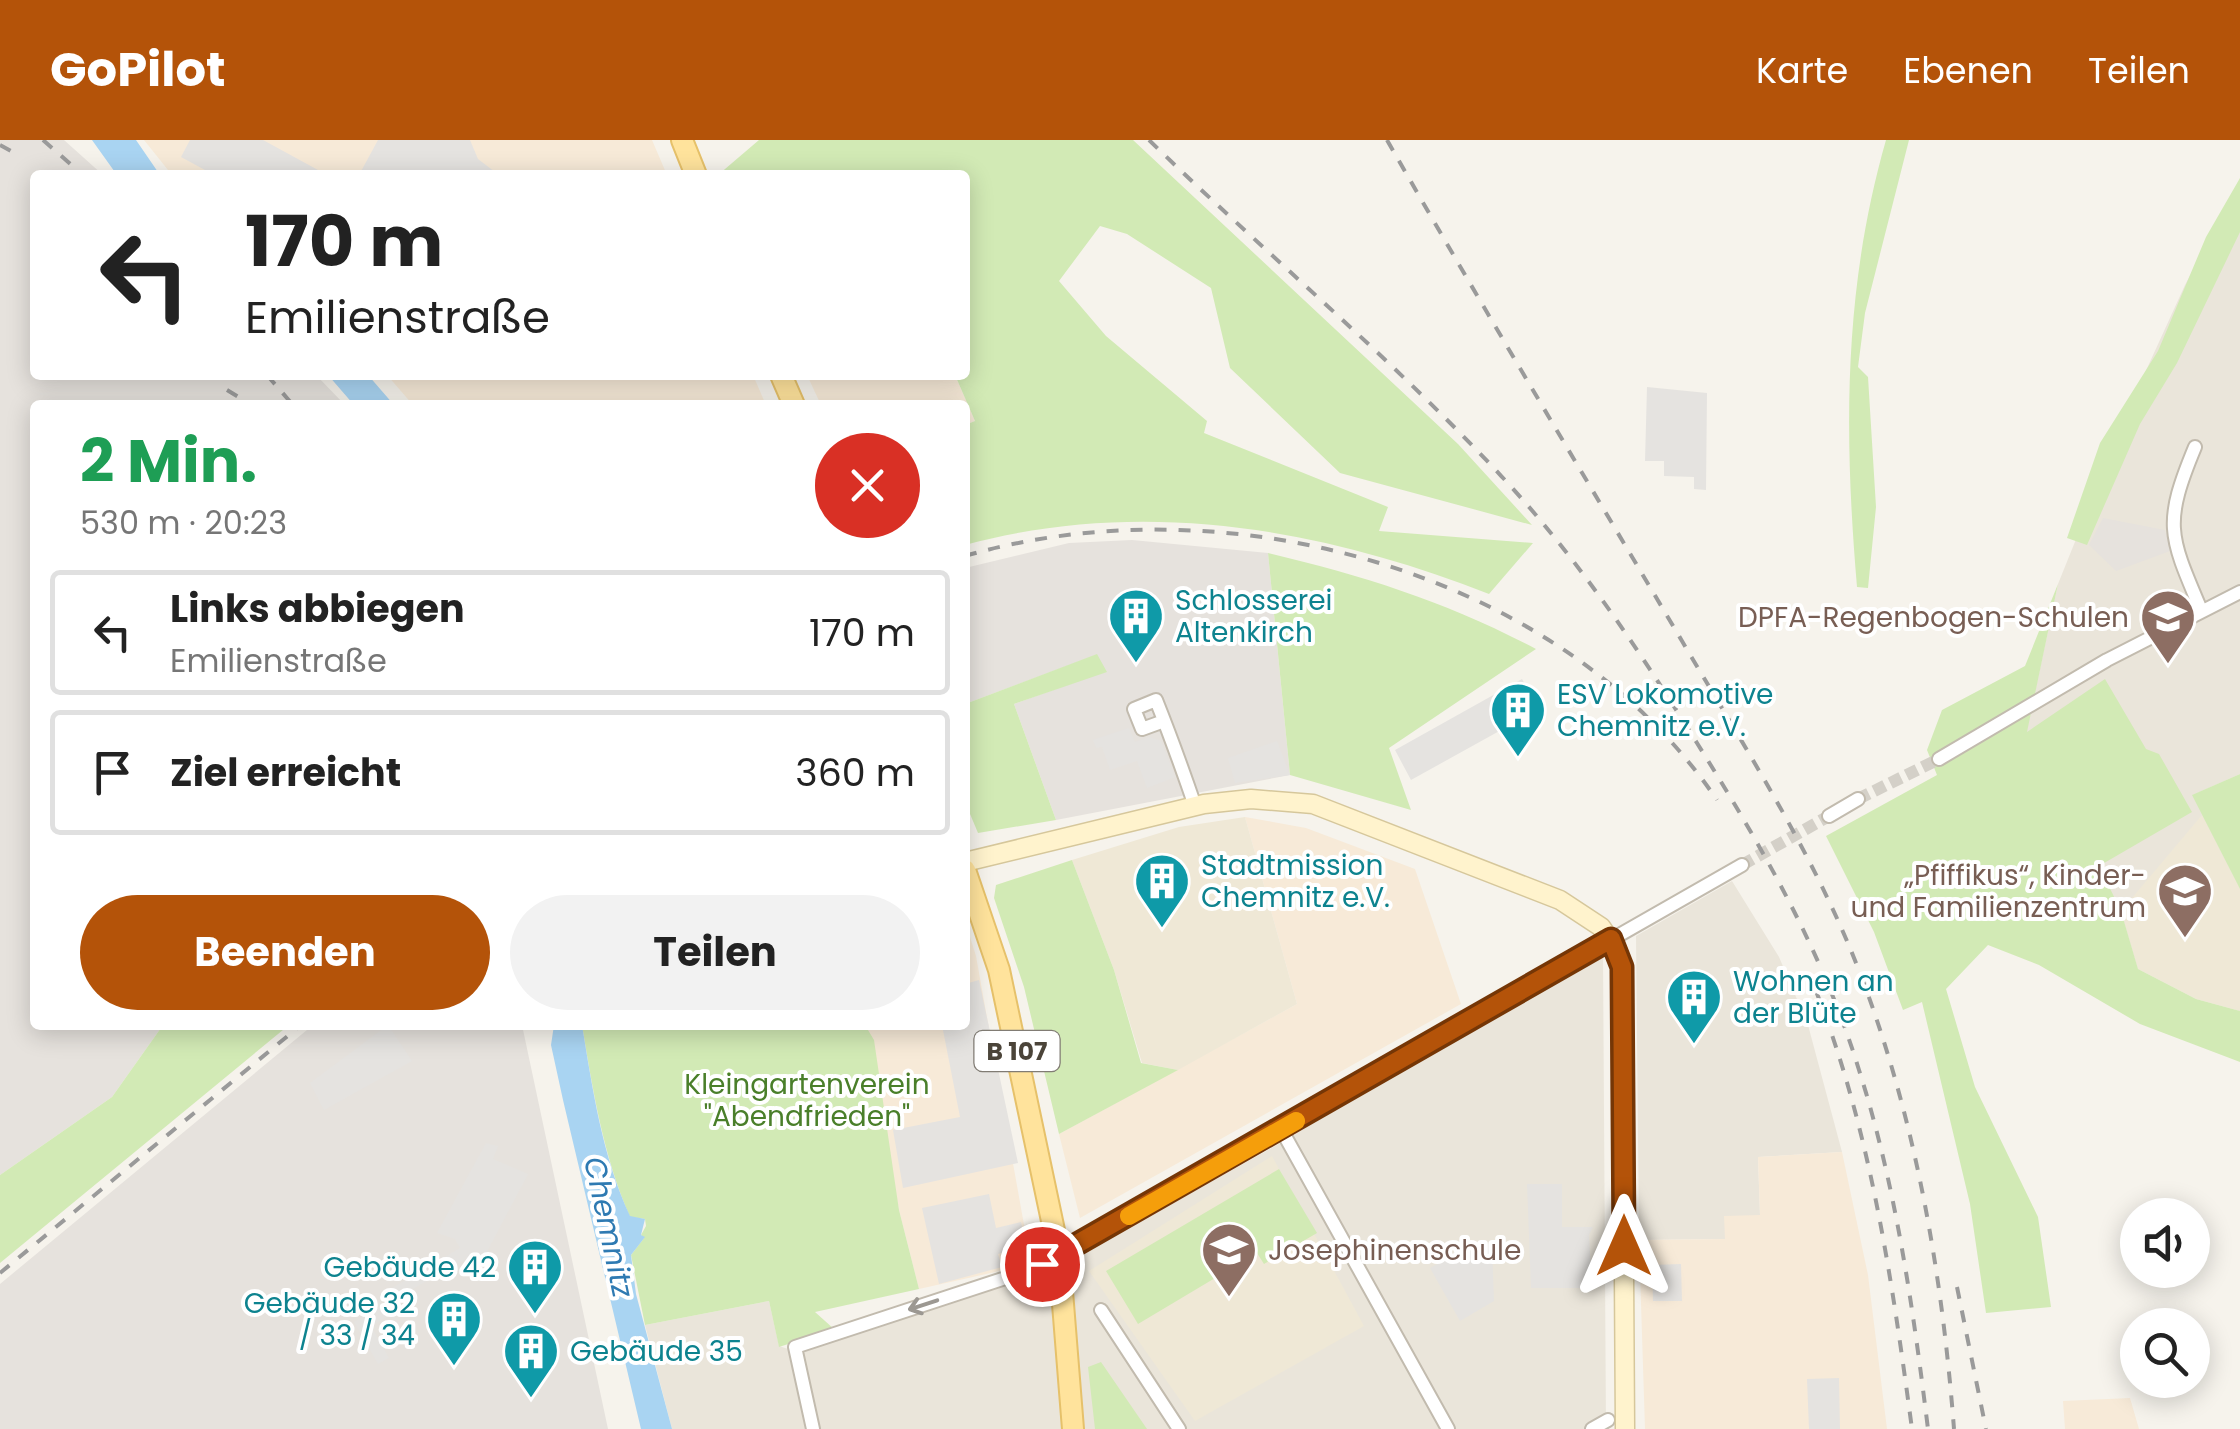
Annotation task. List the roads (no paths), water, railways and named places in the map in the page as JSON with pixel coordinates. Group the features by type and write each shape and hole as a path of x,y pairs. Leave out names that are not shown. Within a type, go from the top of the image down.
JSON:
{"main road":[{"path":"682,140 694,170"},
{"path":"970,861 1195,806 1251,799 1313,804 1560,900 1589,917 1611,939 1622,967 1616,1424"},
{"name":"B 107","path":"970,885 999,970 1060,1254 1073,1429"}],"street":[{"path":"2195,447 2175,497 2171,529 2200,610"},
{"path":"1940,758 2041,697 2240,592"},
{"path":"1164,721 1195,806"},
{"path":"1828,816 1858,799"},
{"path":"813,1429 795,1347 1016,1275 1060,1254 1742,865"},
{"path":"1281,1130 1448,1429"},
{"path":"1101,1310 1179,1429"},
{"path":"1592,1429 1616,1424"}],"water":[{"path":"92,140 136,140 157,170 113,170"},
{"path":"332,380 372,380 390,400 350,400"},
{"name":"Chemnitz","path":"553,1030 583,1030 612,1170 630,1216 645,1219 641,1235 645,1237 631,1255 636,1294 672,1429 641,1429 551,1045"}],"tunnel":[{"path":"1858,799 1939,759"},
{"path":"1742,865 1829,816"}],"railway":[{"path":"43,140 77,170"},
{"path":"1149,140 1418,391 1504,479 1583,574 1721,782 1809,942 1859,1070 1893,1203 1928,1429"},
{"path":"1387,140 1754,762 1801,845 1842,930 1880,1028 1924,1198 1942,1313 1954,1429"},
{"path":"0,145 20,156"},
{"path":"271,380 289,400"},
{"path":"227,390 244,400"},
{"path":"970,555 1066,535 1170,530 1276,539 1380,563 1479,602 1570,654 1651,720 1717,800"},
{"path":"1816,991 1865,1152 1887,1262 1912,1429"},
{"path":"0,1273 295,1030"},
{"path":"1957,1287 1986,1429"}],"place":[{"name":"Schlosserei Altenkirch","path":"1136,665"},
{"name":"DPFA-Regenbogen-Schulen","path":"2168,666"},
{"name":"ESV Lokomotive Chemnitz e.V.","path":"1518,759"},
{"name":"Stadtmission Chemnitz e.V.","path":"1162,930"},
{"name":"„Pfiffikus“, Kinder- und Familienzentrum","path":"2185,940"},
{"name":"Wohnen an der Blüte","path":"1694,1046"},
{"name":"Josephinenschule","path":"1229,1299"},
{"name":"Gebäude 42","path":"535,1316"},
{"name":"Gebäude 32 / 33 / 34","path":"454,1368"},
{"name":"Gebäude 35","path":"531,1400"}],"park label":[{"name":"Kleingartenverein \"Abendfrieden\"","path":"807,1100"}]}
